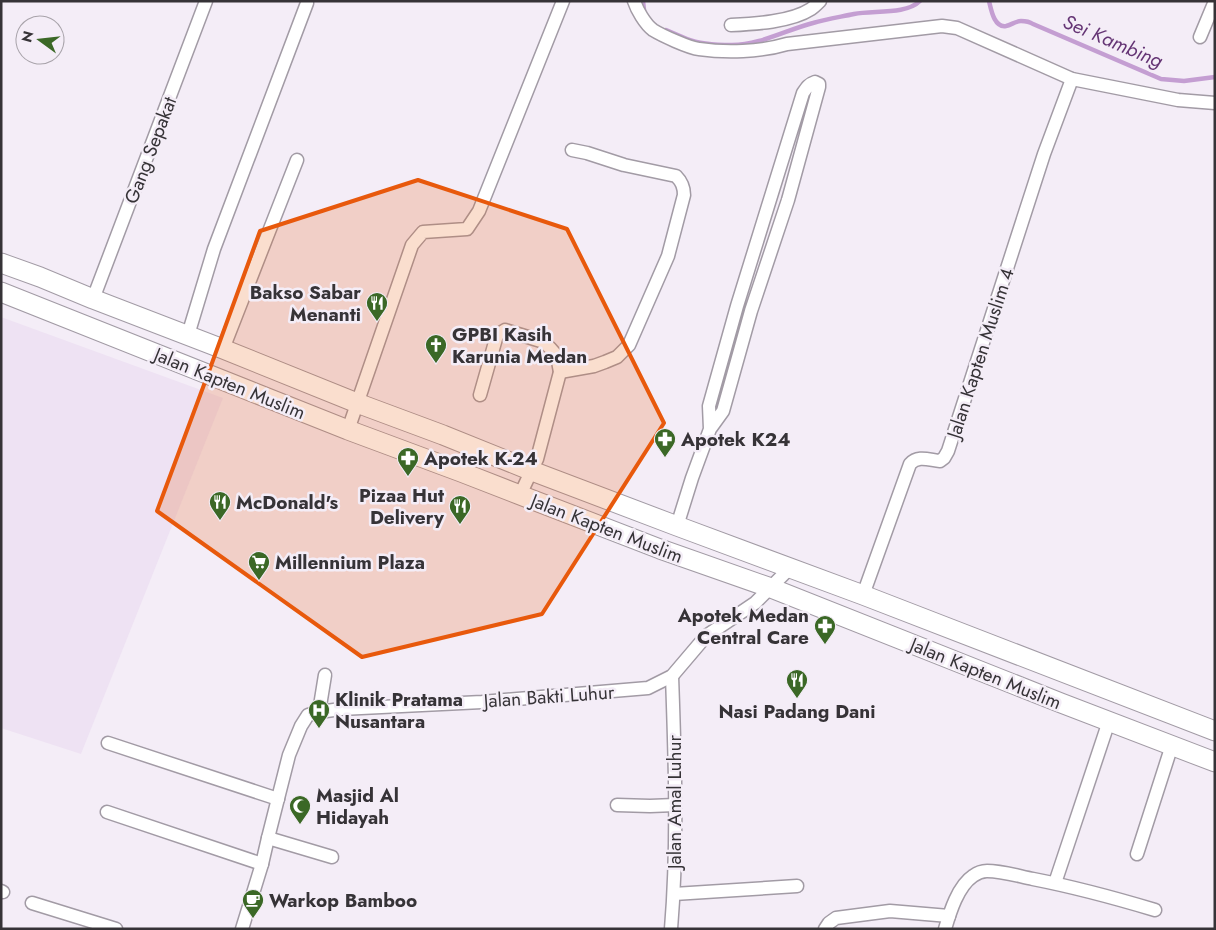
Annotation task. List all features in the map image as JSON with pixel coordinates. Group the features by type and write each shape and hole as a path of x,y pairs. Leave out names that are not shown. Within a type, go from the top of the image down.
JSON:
{"main road":[{"name":"Jalan Kapten Muslim","path":"1,263 532,471 863,595 1215,731"},
{"name":"Jalan Kapten Muslim","path":"1,292 348,430 660,549 770,588 1215,762"}],"street":[{"name":"Gang Sepakat","path":"92,299 206,1"},
{"path":"348,430 412,244 423,232 467,229 479,211 563,1"},
{"path":"634,1 637,10 652,29 697,49 726,51 770,49 787,44 950,26 1072,79 1178,100 1215,103"},
{"path":"731,25 753,24 801,14 813,9 820,1"},
{"path":"1200,37 1214,1"},
{"path":"188,335 214,249 307,3"},
{"name":"Jalan Kapten Muslim 4","path":"863,595 910,464 918,458 940,461 948,451 1044,154 1072,79"},
{"path":"677,526 710,429 723,410 751,311 788,200 820,87 815,82 810,83 803,93 737,306 708,406 710,429"},
{"path":"560,372 594,366 605,362 617,357 629,345 668,256 684,194 684,187 676,176 624,165 572,150"},
{"path":"223,349 298,160"},
{"path":"772,196 788,200"},
{"path":"737,306 751,311"},
{"path":"480,395 497,335 505,330 544,342 557,356 560,372 537,458 520,495"},
{"name":"Jalan Bakti Luhur","path":"242,929 262,864 289,755 300,726 308,716 319,712 341,709 482,702 648,688 672,676 706,636 755,603 790,568"},
{"path":"319,712 325,675"},
{"name":"Jalan Amal Luhur","path":"671,929 674,894 676,782 672,676"},
{"path":"1055,884 1109,721"},
{"path":"108,743 278,799"},
{"path":"1137,854 1172,745"},
{"path":"616,805 675,805"},
{"path":"107,812 262,864"},
{"path":"268,838 332,857"},
{"path":"946,929 955,900 966,881 974,875 986,871 1055,884 1119,899 1155,910"},
{"path":"674,894 797,886"},
{"path":"32,903 116,929"},
{"path":"825,929 836,918 890,911 949,916"}],"highlighted area":[{"path":"418,180 567,229 664,423 542,614 362,657 157,511 260,231"}],"shaded area":[{"path":"1,317 223,398 81,754 1,728"}],"waterway":[{"name":"Sei Kambing","path":"643,1 644,10"},
{"name":"Sei Kambing","path":"666,30 687,39 709,44 732,45 753,43 823,20 862,13 898,10 920,1"},
{"name":"Sei Kambing","path":"989,1 996,21 1002,26 1019,21 1029,22 1161,79 1184,81 1215,77"}],"place":[{"name":"Bakso Sabar Menanti","path":"377,322"},
{"name":"GPBI Kasih Karunia Medan","path":"436,364"},
{"name":"Apotek K24","path":"665,458"},
{"name":"Apotek K-24","path":"408,477"},
{"name":"McDonald's","path":"220,521"},
{"name":"Pizaa Hut Delivery","path":"460,525"},
{"name":"Millennium Plaza","path":"259,581"},
{"name":"Apotek Medan Central Care","path":"825,645"},
{"name":"Nasi Padang Dani","path":"797,699"},
{"name":"Klinik Pratama Nusantara","path":"319,729"},
{"name":"Masjid Al Hidayah","path":"300,825"},
{"name":"Warkop Bamboo","path":"253,919"}]}
